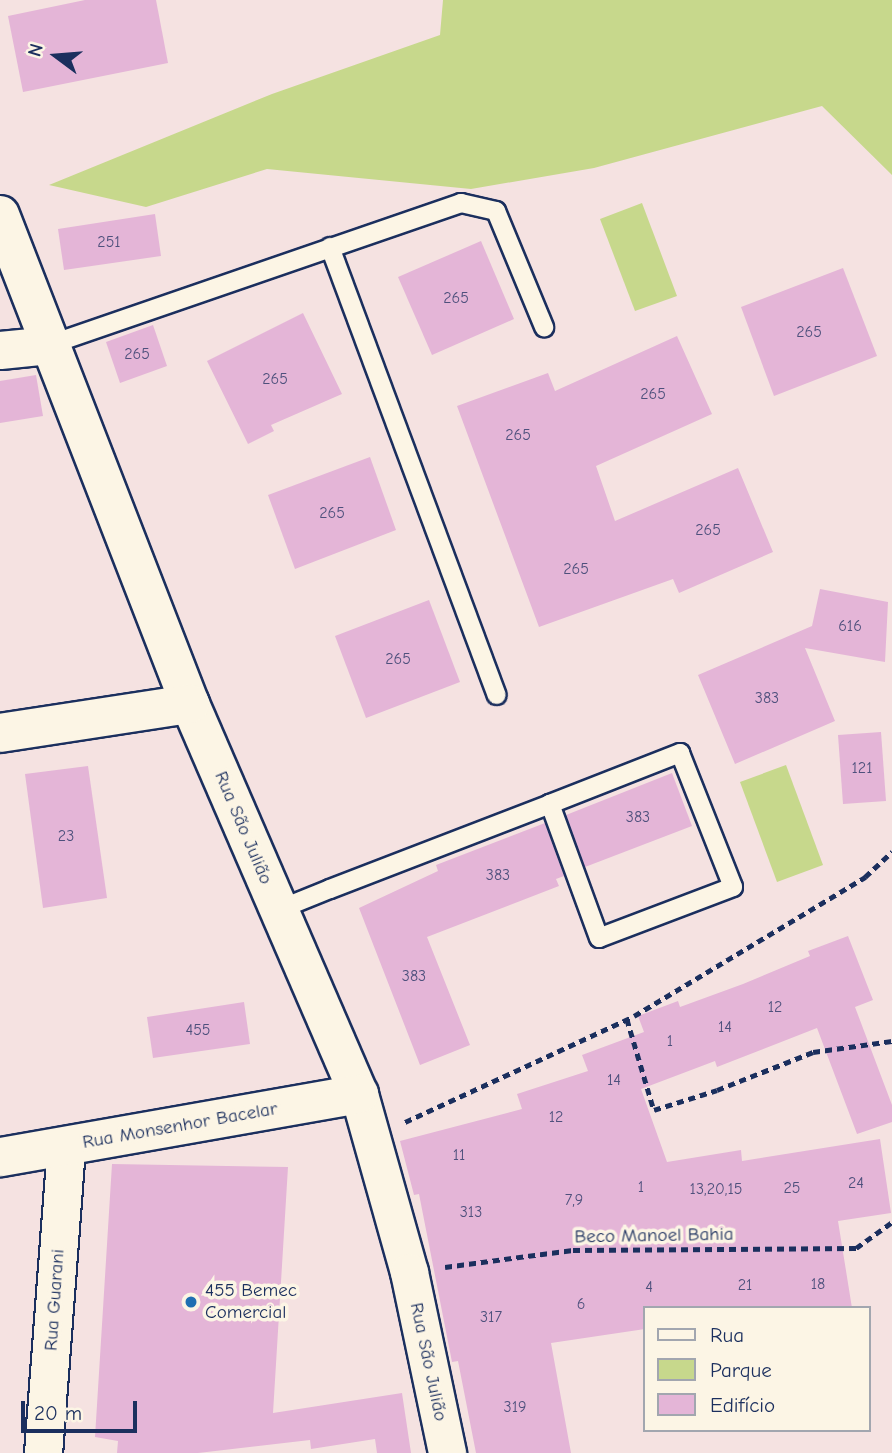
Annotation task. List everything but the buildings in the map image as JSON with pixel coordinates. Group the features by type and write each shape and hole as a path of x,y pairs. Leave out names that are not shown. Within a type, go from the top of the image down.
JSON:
{"street":[{"name":"Rua São Julião","path":"0,215 190,704 359,1094 409,1272 447,1453"},
{"path":"0,350 49,345"},
{"path":"0,733 190,704"},
{"name":"Rua Monsenhor Bacelar","path":"0,1157 359,1094"},
{"name":"Rua Guarani","path":"43,1453 66,1147"}],"lane":[{"path":"49,345 461,203 496,211 544,327"},
{"path":"330,247 497,695"},
{"path":"278,910 680,753 733,887 599,938 550,804"}],"path":[{"path":"373,1137 628,1019 865,877 892,852"},
{"path":"628,1019 654,1110 717,1090 813,1052 892,1041"},
{"name":"Beco Manoel Bahia","path":"409,1272 573,1251 856,1248 892,1222"}],"green space":[{"path":"443,0 892,0 892,175 822,106 594,168 471,189 267,169 146,207 49,185 272,94 440,35"},
{"path":"642,203 677,296 635,311 600,219"},
{"path":"786,765 823,865 777,882 740,782"}],"place":[{"name":"455 Bemec Comercial","path":"191,1302"}]}
